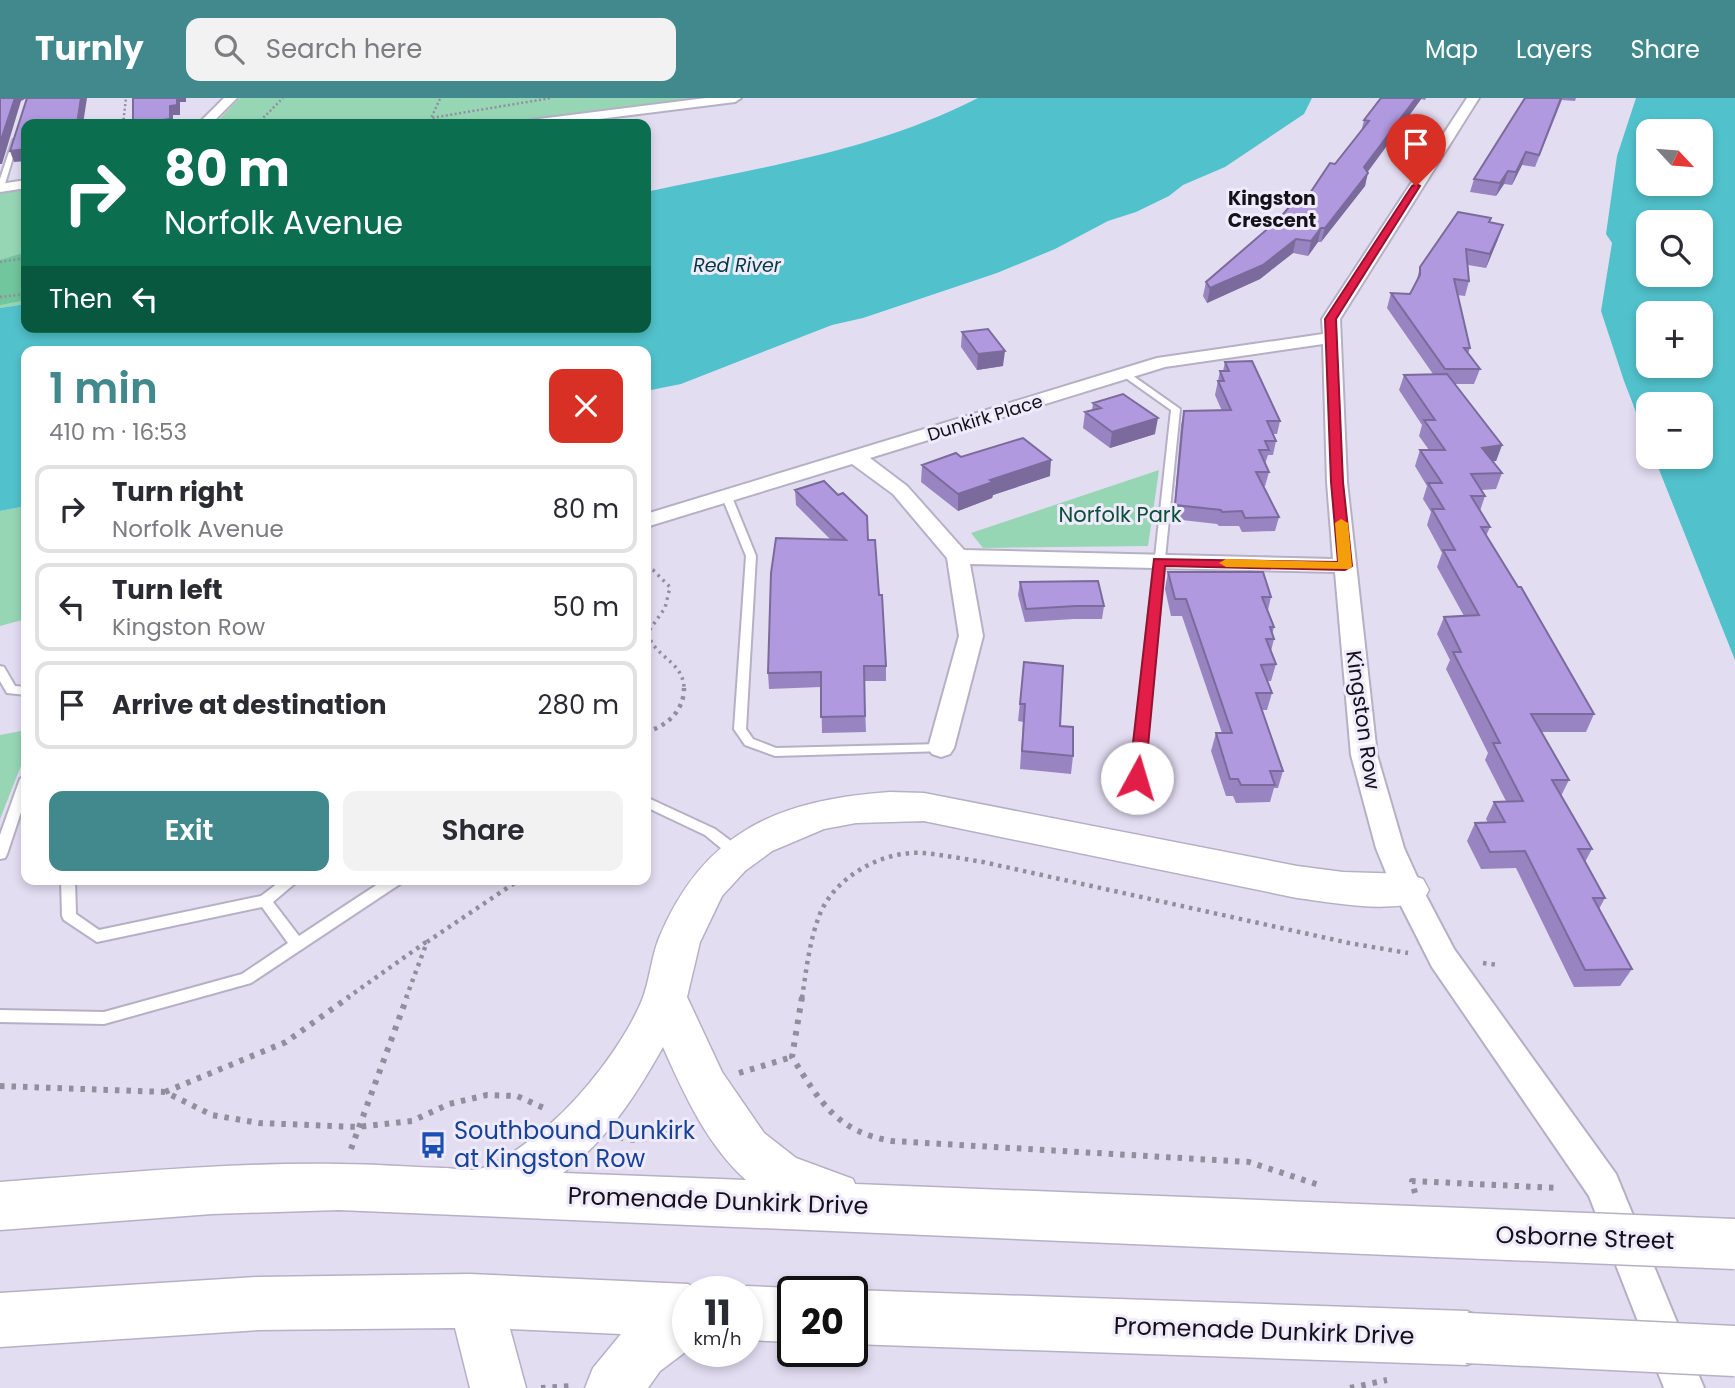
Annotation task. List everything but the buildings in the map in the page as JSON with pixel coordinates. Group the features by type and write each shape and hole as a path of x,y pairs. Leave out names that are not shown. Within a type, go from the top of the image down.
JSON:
{"main road":[{"path":"487,1191 532,1168 588,1123 631,1061 666,997 676,949 691,913 711,882 738,854 785,827 817,814 847,808 901,806 1011,824 1297,881 1343,888 1408,890"},
{"path":"666,997 709,1090 731,1130 763,1164 811,1189 870,1207"},
{"name":"Promenade Dunkirk Drive","path":"0,1206 199,1192 339,1187 870,1207 1419,1209"},
{"name":"Osborne Street","path":"1419,1209 1735,1244"},
{"path":"0,1320 160,1306 300,1300 555,1301 672,1312"},
{"path":"470,1301 486,1336 498,1388"},
{"name":"Promenade Dunkirk Drive","path":"868,1318 1467,1338 1735,1352"},
{"path":"613,1388 641,1352 672,1326"}],"street":[{"path":"209,119 231,98"},
{"path":"570,119 735,98"},
{"name":"Kingston Row","path":"1473,98 1331,319 1337,482 1364,755 1382,824 1408,890 1443,958 1603,1186 1684,1388"},
{"path":"0,188 21,185"},
{"name":"Dunkirk Place","path":"651,520 1163,362 1330,338"},
{"path":"858,458 900,490 958,557 971,636 941,748"},
{"path":"958,557 1345,566"}],"lane":[{"path":"0,188 19,127"},
{"path":"1126,374 1176,409 1137,778"},
{"path":"727,497 751,556 740,729 748,743 775,752 941,748"},
{"path":"0,670 11,690 21,691"},
{"path":"0,854 21,793"},
{"path":"651,804 710,831 738,854"},
{"path":"68,885 69,916 97,936 265,901 286,885"},
{"path":"0,1016 104,1018 246,979 387,885"},
{"path":"265,901 297,944"}],"path":[{"path":"124,119 126,98"},
{"path":"262,119 283,98"},
{"path":"440,99 431,118 551,98"},
{"path":"0,262 21,259"},
{"path":"0,297 21,295"},
{"path":"651,569 670,587 666,608 651,628"},
{"path":"651,644 681,671 685,686 681,703 671,720 651,731"},
{"path":"1323,1186 1249,1162 873,1139 852,1132 835,1118 792,1057 818,918 832,891 855,872 898,855 923,853 952,856 1349,943 1498,965"},
{"path":"165,1092 286,1041 512,885"},
{"path":"339,1187 358,1127 427,942"},
{"path":"0,1086 165,1092 212,1115 259,1123 358,1127 412,1121 449,1104 487,1095 517,1096 548,1111 588,1123 625,1139 638,1141 653,1137 674,1123 709,1090 752,1067 792,1057"},
{"path":"1419,1209 1412,1181 1559,1188"},
{"path":"541,1388 561,1385 583,1388"}],"green space":[{"path":"240,98 735,98 570,119 220,119"},
{"path":"21,190 21,305 0,308 0,192"},
{"path":"21,254 21,301 0,305 0,260"},
{"name":"Norfolk Park","path":"1159,470 1148,546 983,548 971,533"},
{"path":"21,507 21,620 0,626 0,511"},
{"path":"21,731 21,766 0,819 0,735"}],"water":[{"name":"Red River","path":"978,98 1312,98 1304,114 1225,167 1183,185 1169,196 1136,212 1108,221 1055,249 997,273 863,318 832,325 681,384 651,390 651,346 21,346 21,507 0,511 0,308 21,305 21,333 651,333 651,191 815,156 898,132"},
{"path":"1636,98 1735,98 1735,660 1659,469 1713,469 1713,392 1636,392 1636,412 1601,311 1612,243 1606,234 1617,156"}],"slow traffic":[{"path":"1226,563 1345,566 1341,523"}],"place":[{"name":"Southbound Dunkirk at Kingston Row","path":"433,1145"}],"district":[{"name":"Kingston Crescent","path":"1272,209"}],"route":[{"path":"1137,778 1159,562 1345,566 1337,482 1331,319 1416,186"}]}
